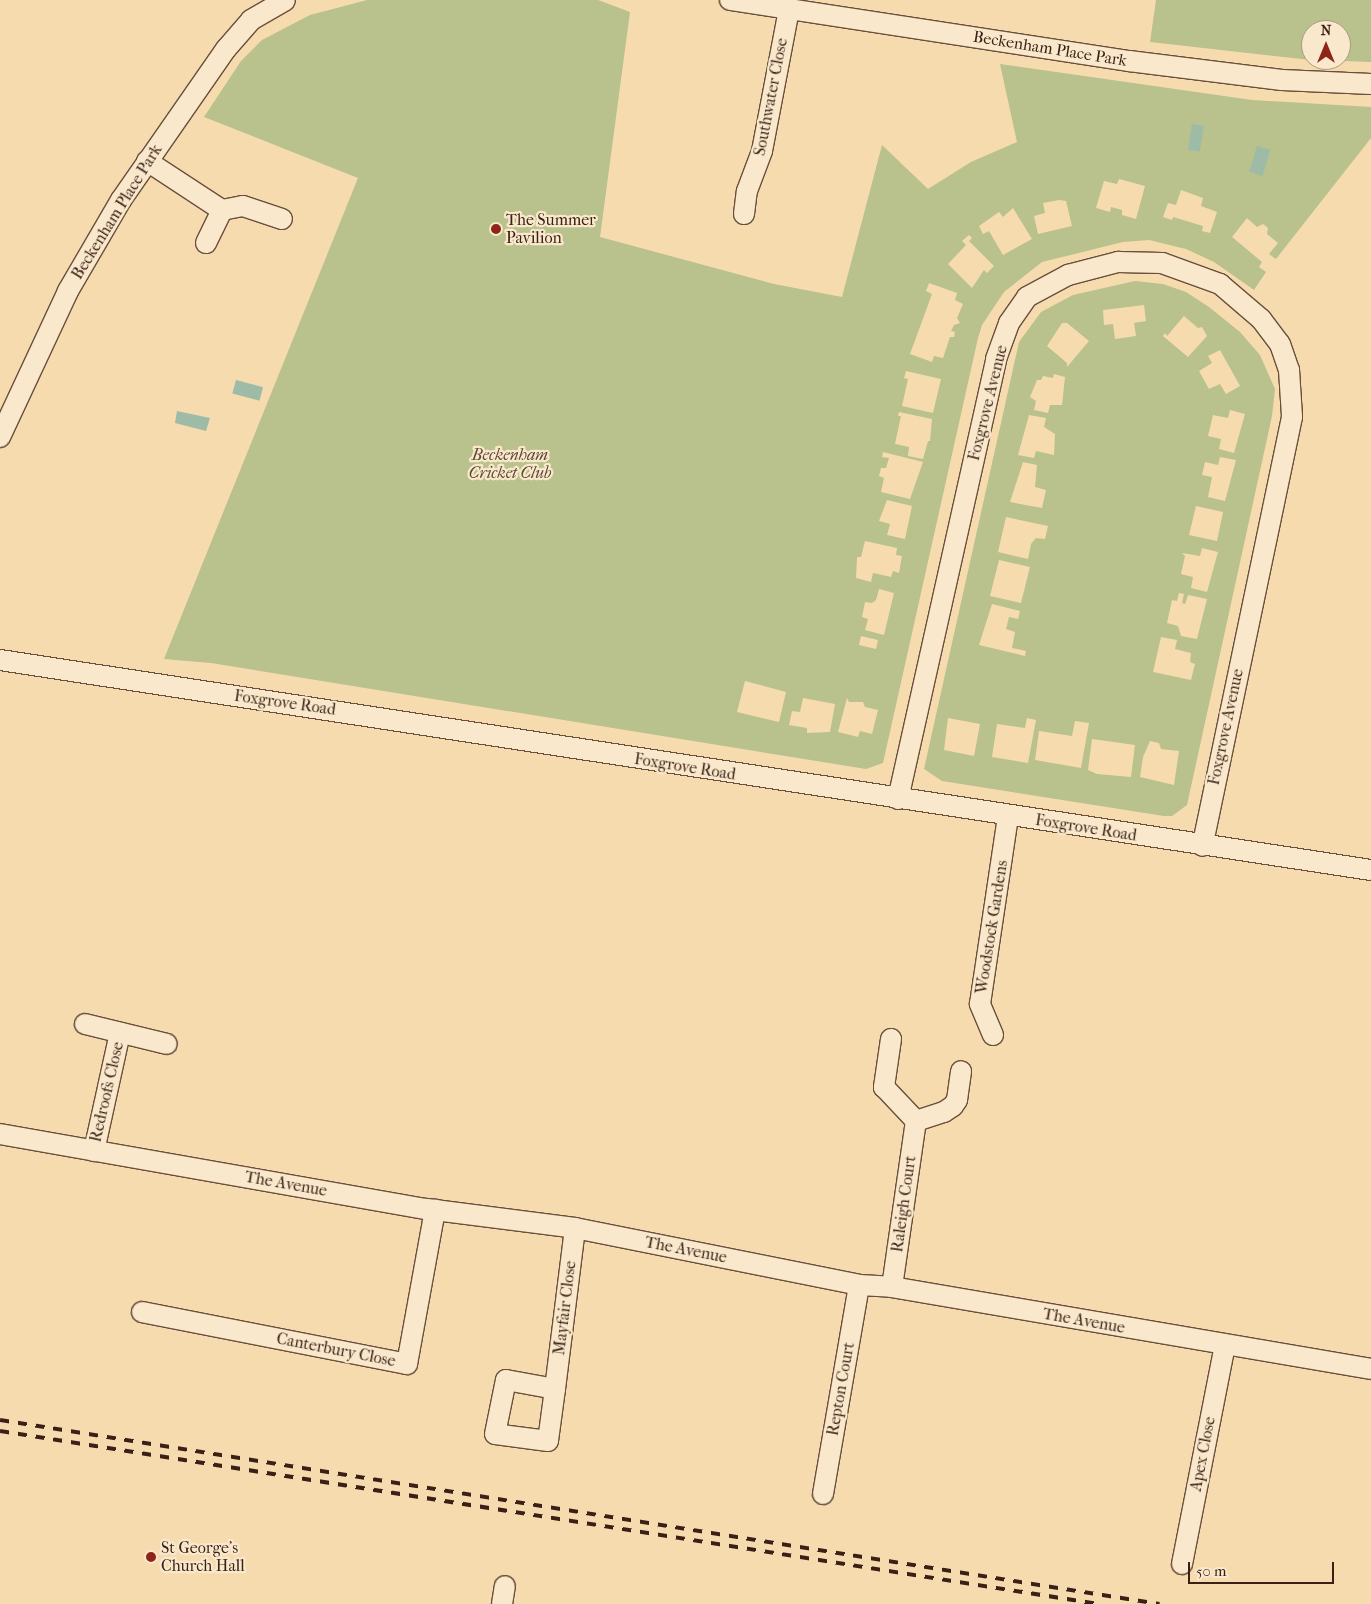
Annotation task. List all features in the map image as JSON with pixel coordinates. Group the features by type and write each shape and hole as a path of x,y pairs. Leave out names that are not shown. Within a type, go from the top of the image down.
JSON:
{"street":[{"name":"Beckenham Place Park","path":"0,437 80,269 147,161 226,48 264,4 285,0"},
{"name":"Beckenham Place Park","path":"730,0 1139,62 1282,80 1371,84"},
{"name":"Southwater Close","path":"744,214 747,191 762,151 789,9"},
{"path":"147,161 222,210 243,206 282,219"},
{"path":"206,243 222,210"},
{"name":"Foxgrove Avenue","path":"898,799 996,359 1009,323 1027,298 1068,275 1118,262 1162,263 1220,284 1261,319 1280,344 1289,370 1292,417 1202,846"},
{"name":"Foxgrove Road","path":"0,660 1008,817 1371,870"},
{"name":"Woodstock Gardens","path":"993,1035 980,1004 1008,817"},
{"name":"Redroofs Close","path":"85,1024 167,1044"},
{"name":"Redroofs Close","path":"94,1151 120,1033"},
{"path":"891,1038 884,1087 916,1121 944,1112 952,1106 957,1100 961,1071"},
{"name":"Raleigh Court","path":"892,1287 916,1121"},
{"name":"The Avenue","path":"0,1134 434,1210 575,1228 859,1285 892,1287 1371,1369"},
{"name":"Canterbury Close","path":"142,1312 406,1364 434,1210"},
{"name":"Mayfair Close","path":"555,1389 575,1228"},
{"name":"Repton Court","path":"822,1494 859,1285"},
{"name":"Apex Close","path":"1182,1564 1225,1345"}],"green space":[{"name":"Beckenham Cricket Club","path":"367,0 598,0 630,12 600,237 774,284 842,297 882,145 928,189 971,162 1017,142 1000,64 1252,100 1371,107 1371,138 1276,259 1269,254 1278,243 1267,234 1268,228 1263,224 1257,227 1247,218 1232,237 1262,262 1259,267 1266,272 1254,290 1214,262 1186,249 1149,240 1123,242 1042,262 1004,292 982,325 978,338 883,763 866,769 211,663 164,659 358,178 204,117 241,61 262,40 310,15","holes":["1119,179 1145,186 1136,219 1122,215 1122,210 1111,207 1110,212 1096,208 1104,181 1117,184","1181,190 1203,198 1201,206 1217,212 1210,233 1202,231 1203,226 1173,217 1172,220 1163,217 1168,203 1176,205","1059,200 1066,201 1072,226 1038,234 1034,216 1045,213 1043,203","1013,208 1032,239 1003,255 989,231 983,234 979,226 999,212 1003,217","969,235 972,238 969,241 994,266 987,273 984,270 972,288 948,264 966,245 962,241","929,283 957,293 955,300 963,304 957,318 960,323 954,325 951,331 955,332 954,337 950,337 943,358 934,356 932,362 910,354 932,294 926,291","906,371 941,379 933,413 902,406 908,379 904,378","899,412 932,419 930,441 928,441 923,459 908,456 909,447 895,444 901,416 898,416","883,452 923,462 910,499 881,492 884,478 879,476 881,468 886,468 889,458 882,457","887,500 912,506 905,539 887,535 890,524 879,521","865,541 897,548 896,555 902,556 899,573 893,571 891,577 873,573 871,582 856,578 857,557 861,557","879,589 894,593 884,635 865,630 868,619 862,617 865,602 872,603 876,600","861,636 878,640 876,649 859,645","745,681 786,692 779,722 737,712","803,698 835,704 830,732 807,733 807,728 789,725 792,711 800,712","847,698 849,702 863,702 865,707 878,710 872,734 860,731 858,737 838,732"]},
{"path":"1156,0 1371,0 1371,62 1351,61 1351,20 1301,20 1301,59 1150,42"},
{"path":"1135,281 1163,284 1186,292 1209,307 1240,332 1260,355 1275,389 1272,416 1187,805 1172,816 942,781 924,769 1019,342 1041,312 1073,295","holes":["1144,305 1146,321 1134,323 1136,336 1115,339 1113,324 1104,325 1103,310","1184,316 1198,328 1202,327 1207,336 1188,357 1163,336 1165,333 1167,336","1062,323 1067,323 1089,341 1067,367 1067,363 1047,346","1220,350 1240,386 1226,394 1220,384 1209,389 1199,371 1212,363 1208,356","1054,374 1065,377 1062,405 1050,405 1048,413 1034,410 1036,401 1030,397 1037,380 1041,380 1043,376 1053,378","1230,410 1245,414 1234,453 1219,449 1221,439 1208,436 1213,415 1228,418","1029,415 1046,418 1044,427 1055,434 1054,455 1036,451 1034,458 1018,455","1220,457 1236,460 1225,501 1208,497 1212,477 1202,475 1205,462 1218,465","1023,462 1037,465 1035,487 1046,490 1042,508 1010,502","1196,506 1223,512 1217,541 1189,535","1006,517 1048,526 1045,539 1036,538 1031,544 1028,559 998,552","1202,548 1218,552 1207,592 1191,588 1193,577 1181,574 1185,556 1182,553 1200,556","999,560 1030,567 1021,603 990,596","1179,593 1184,594 1182,603 1185,604 1188,595 1207,599 1197,639 1181,636 1178,626 1167,623 1172,600 1177,601","992,604 1020,611 1018,619 1009,617 1006,629 1015,632 1012,648 1026,651 1025,656 979,645","1161,637 1177,640 1175,649 1191,653 1190,662 1195,664 1191,680 1153,672","948,718 980,724 974,756 944,750","1027,718 1036,720 1028,763 992,757 997,724 1025,728","1075,721 1089,723 1081,768 1035,760 1039,731 1072,736","1092,739 1135,745 1131,777 1097,774 1088,770","1150,741 1159,743 1161,749 1179,751 1174,785 1140,777 1143,757"]}],"shaded area":[{"path":"1192,124 1204,126 1200,152 1188,150"},
{"path":"1257,146 1270,150 1262,176 1249,172"},
{"path":"236,380 263,387 259,401 232,394"},
{"path":"177,411 210,418 206,431 175,423"}],"railway":[{"path":"0,1420 1159,1604"},
{"path":"0,1431 1098,1604"}],"place":[{"name":"The Summer Pavilion","path":"496,229"},
{"name":"St George's Church Hall","path":"151,1557"}]}
